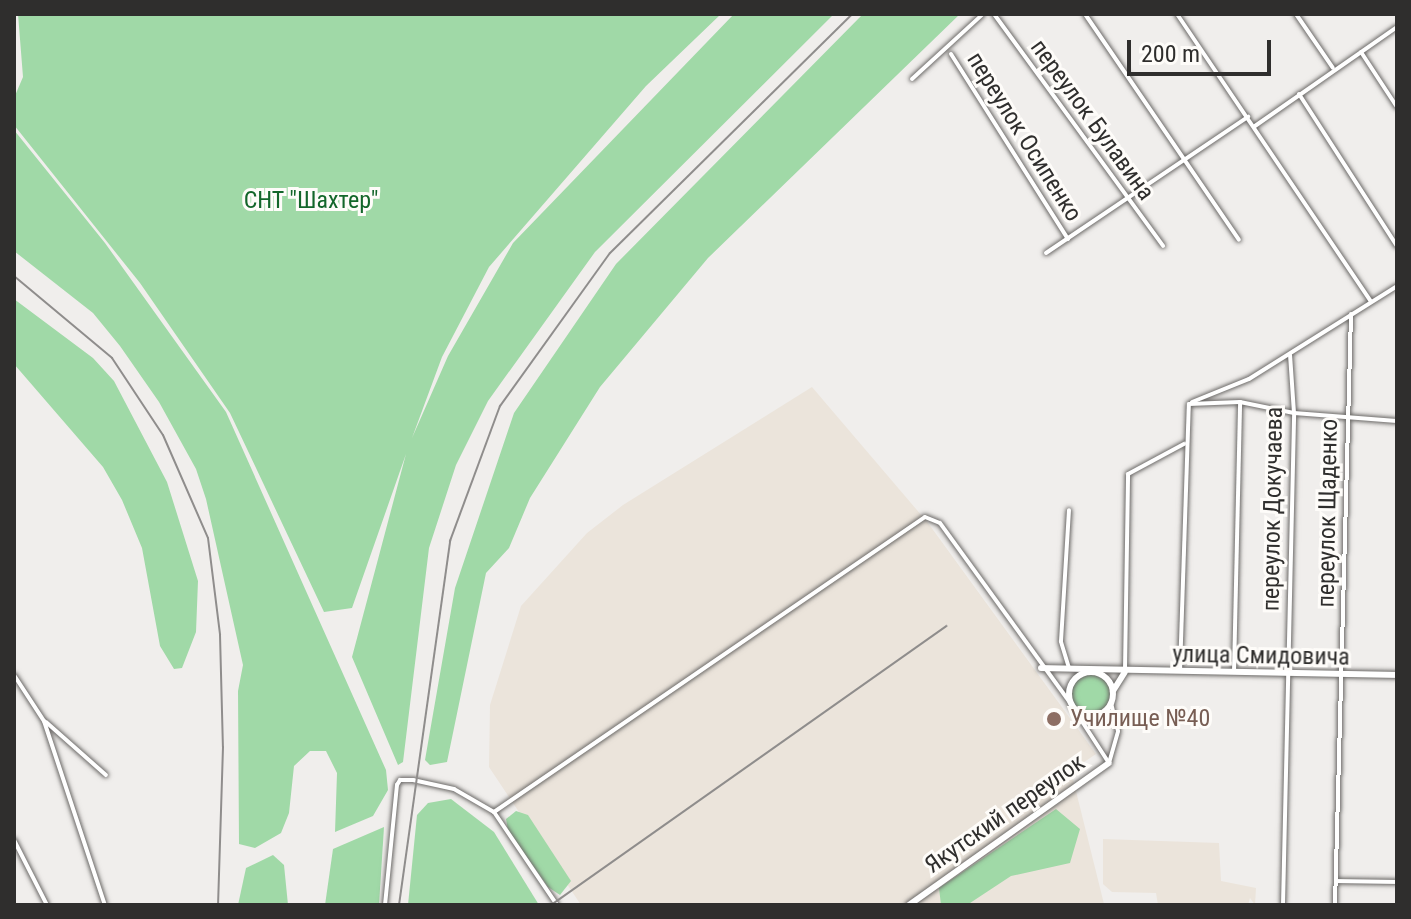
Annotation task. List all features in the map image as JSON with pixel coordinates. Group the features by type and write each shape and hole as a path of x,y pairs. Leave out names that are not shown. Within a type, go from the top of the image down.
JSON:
{"street":[{"path":"912,79 983,14"},
{"name":"переулок Булавина","path":"994,14 1163,246"},
{"path":"1085,14 1239,240"},
{"path":"1177,14 1371,302"},
{"path":"1296,14 1334,69"},
{"path":"1255,126 1397,27"},
{"path":"1361,52 1397,107"},
{"name":"переулок Осипенко","path":"951,54 1068,239"},
{"path":"1299,94 1397,246"},
{"path":"1046,253 1248,117"},
{"path":"1187,407 1249,379 1397,286"},
{"name":"переулок Щаденко","path":"1335,905 1351,314"},
{"name":"переулок Докучаева","path":"1283,905 1294,413 1290,355"},
{"path":"1187,407 1240,402 1294,413 1397,421"},
{"path":"1234,673 1240,402"},
{"path":"1180,673 1187,407"},
{"path":"1073,707 1095,716 1111,702 1113,691 1125,672 1128,474 1185,444"},
{"path":"1069,510 1061,641 1070,670"},
{"path":"494,812 920,518 940,523 1041,668 1073,707 1109,763"},
{"name":"улица Смидовича","path":"1041,668 1397,675"},
{"path":"1073,707 1071,683 1089,671 1105,676 1113,691"},
{"path":"14,675 44,721 105,905"},
{"name":"Якутский переулок","path":"909,905 1109,763 1118,731 1111,702"},
{"path":"44,721 106,775"},
{"path":"385,905 400,780 433,781 494,812 557,905"},
{"path":"14,840 47,905"},
{"path":"1336,881 1397,882"}],"shaded area":[{"path":"812,387 928,523 1096,754 1071,771 1104,904 1111,905 581,905 489,767 490,705 521,606 587,533 623,505"},
{"path":"1103,839 1219,843 1221,881 1256,888 1255,905 1250,898 1248,905 1158,905 1156,893 1112,892 1103,884"}],"green space":[{"name":"СНТ \"Шахтер\"","path":"18,14 721,14 646,86 489,267 442,357 412,438 448,356 513,243 734,14 834,14 595,252 488,401 456,465 429,548 403,762 398,765 352,657 406,454 352,608 324,612 230,413 140,283 14,125 14,98 23,77"},
{"path":"863,14 960,14 708,258 600,387 530,498 509,548 486,573 447,762 430,765 425,760 455,588 514,413 616,264"},
{"path":"14,130 105,243 226,412 386,770 388,790 373,816 335,832 337,773 326,751 310,751 294,766 289,813 281,833 255,848 239,844 238,691 243,665 206,499 196,469 159,402 120,346 93,313 14,251"},
{"path":"14,299 93,358 114,381 167,482 198,581 196,632 182,668 174,669 160,646 142,548 122,500 103,467 14,364"},
{"path":"1091,675 1104,681 1110,694 1104,707 1091,713 1078,707 1072,694 1078,681"},
{"path":"451,799 494,832 539,905 408,905 417,815 428,803"},
{"path":"1056,809 1080,829 1070,863 1011,876 967,905 941,905 939,888"},
{"path":"516,811 528,815 571,881 560,895 548,887 508,830 506,819"},
{"path":"384,827 379,905 325,905 333,849"},
{"path":"273,855 284,865 288,905 238,905 246,868"}],"railway":[{"path":"399,905 450,541 500,406 610,253 852,14"},
{"path":"14,276 112,358 163,435 208,538 220,635 223,747 218,905"},
{"path":"551,905 947,626"}],"place":[{"name":"Училище №40","path":"1054,719"}]}
